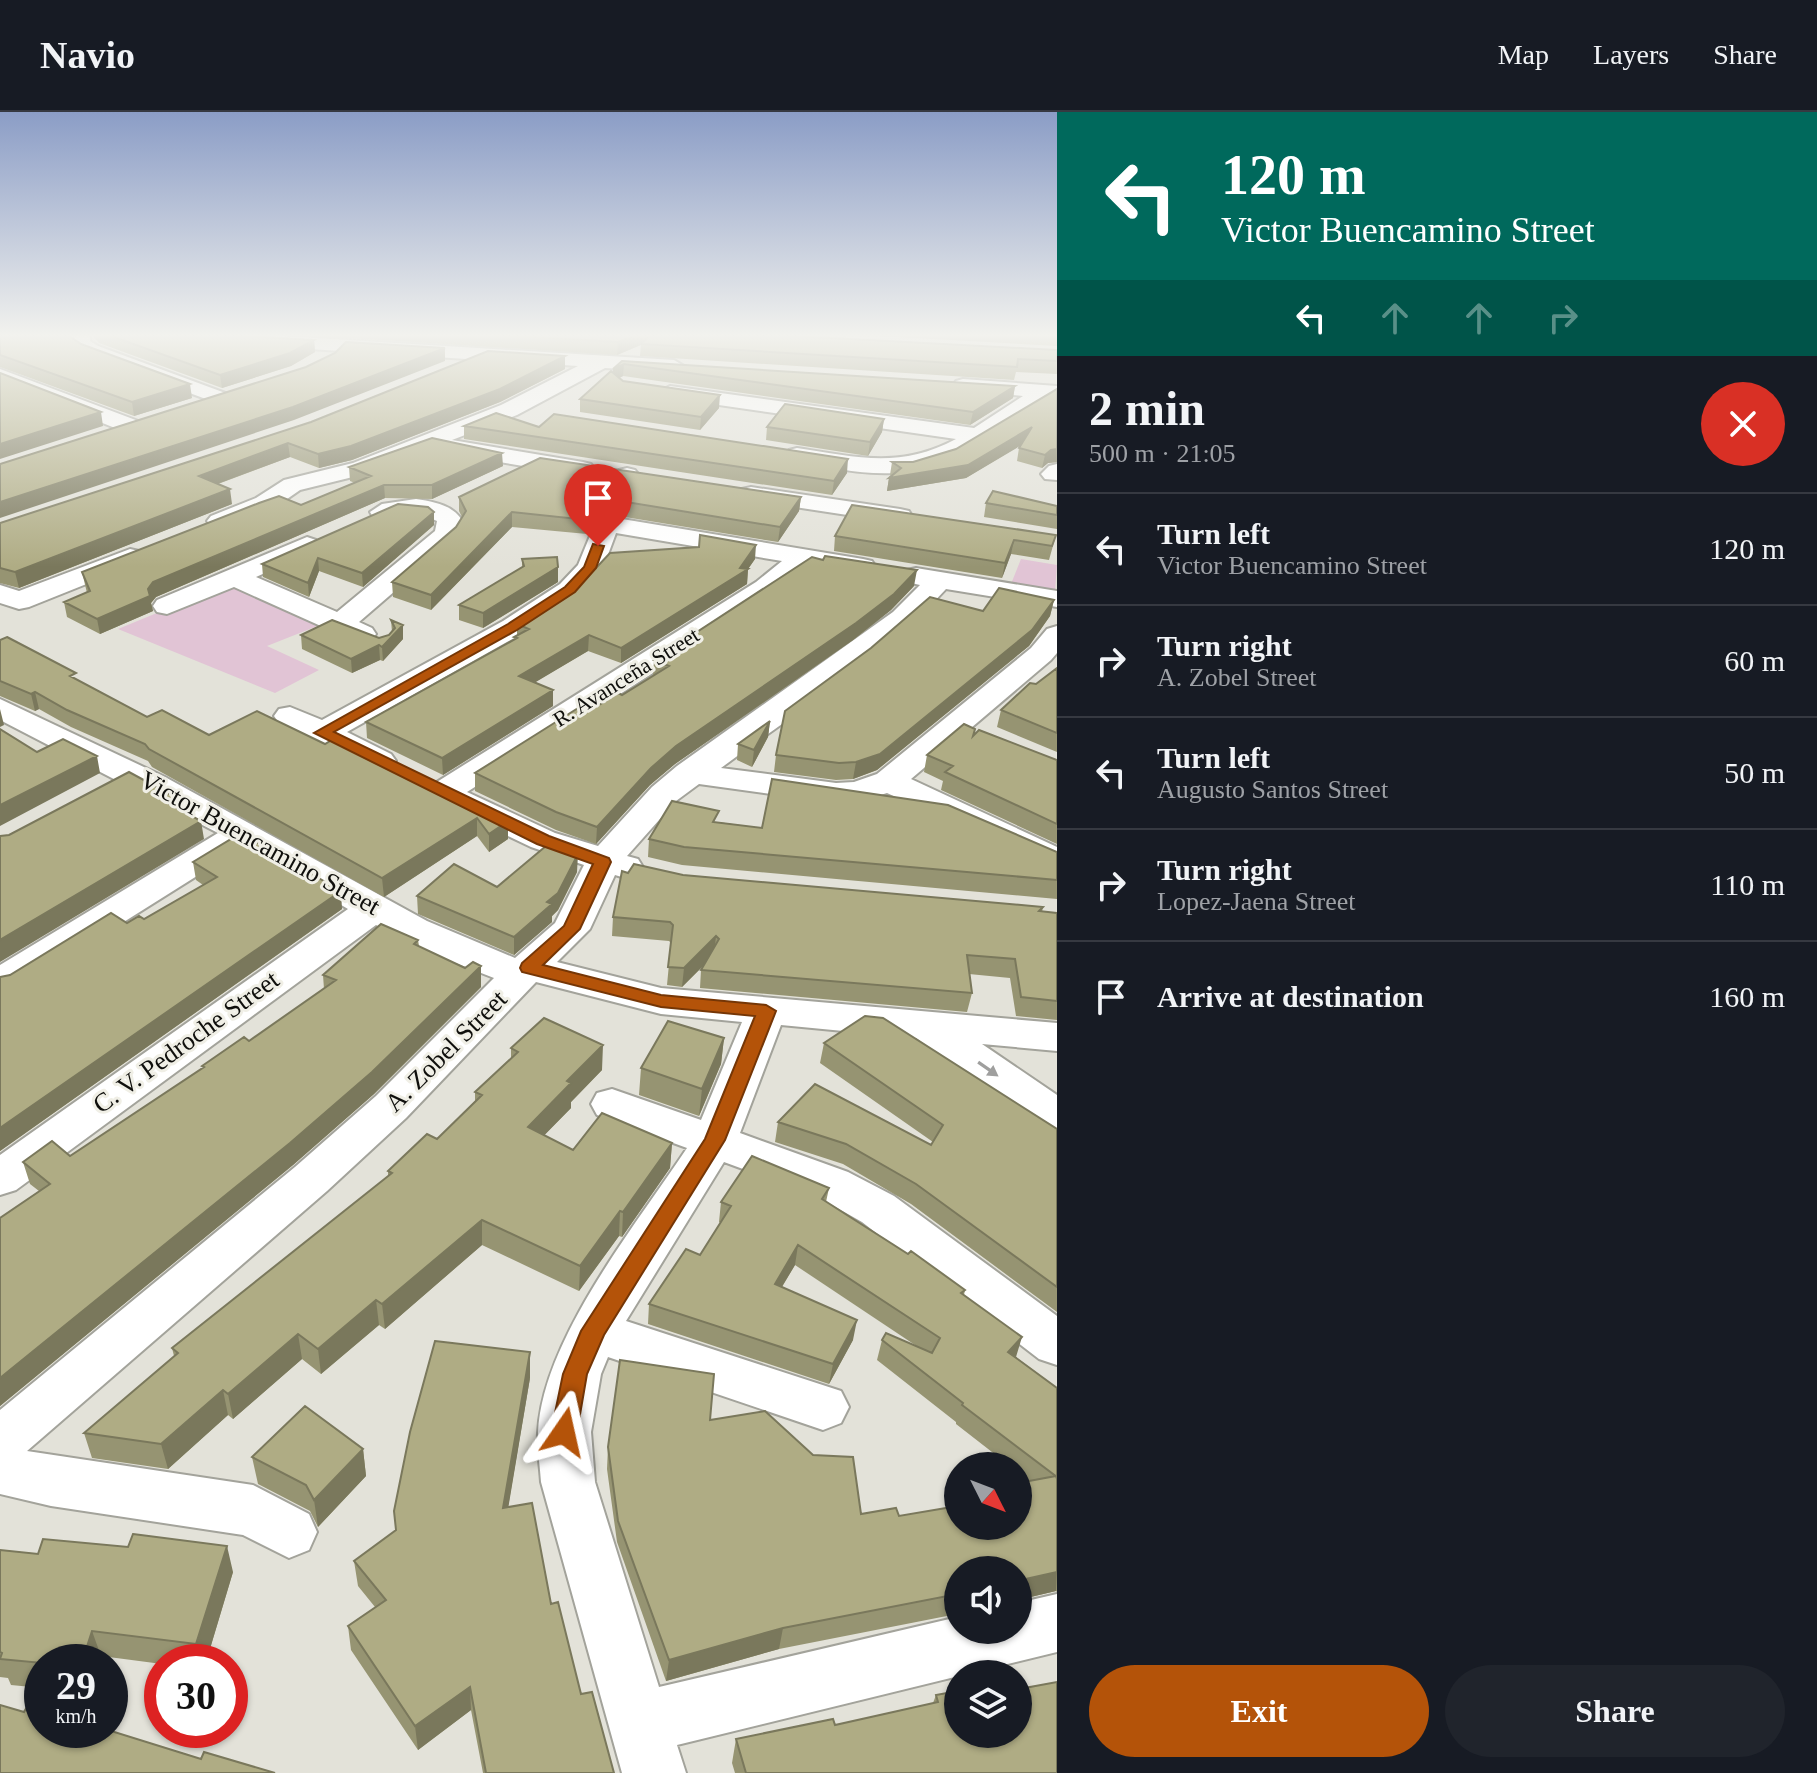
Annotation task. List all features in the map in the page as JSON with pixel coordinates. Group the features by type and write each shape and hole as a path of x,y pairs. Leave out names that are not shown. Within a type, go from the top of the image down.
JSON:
{"street":[{"path":"103,437 140,425 105,413"},
{"path":"193,532 265,503 292,485 361,468 503,413"},
{"path":"525,413 541,415"},
{"path":"816,413 975,435"},
{"path":"775,451 868,466 910,465 944,454 1014,413"},
{"path":"432,441 459,449 657,480"},
{"path":"493,482 536,462"},
{"path":"322,733 513,627 570,590 590,568 627,475"},
{"path":"734,491 919,519"},
{"path":"436,510 465,496"},
{"path":"340,624 445,535 451,524 448,517 436,510 395,506 355,524"},
{"path":"605,524 1057,599"},
{"path":"167,606 328,536"},
{"path":"10,597 149,549"},
{"name":"R. Avanceña Street","path":"422,781 766,588 803,557"},
{"path":"234,577 379,641"},
{"name":"A. Zobel Street","path":"0,1442 311,1179 391,1107 525,971 571,929 603,862 664,794 865,648 903,618 939,580"},
{"path":"689,773 836,793 858,792 889,781 971,731 1057,635"},
{"name":"Victor Buencamino Street","path":"0,708 135,771 374,908 472,957 661,1001 1057,1037"},
{"path":"290,716 543,840 603,862 655,873"},
{"path":"94,793 135,771"},
{"path":"889,781 1057,860"},
{"path":"0,982 243,833"},
{"name":"C. V. Pedroche Street","path":"0,1178 374,908"},
{"path":"766,1011 715,1140 593,1331 575,1374 564,1432 568,1482 646,1748 1057,1623"},
{"path":"925,1024 1057,1116"},
{"path":"612,1104 832,1184 878,1209 1057,1344"},
{"path":"593,1331 823,1407"},
{"path":"0,1470 51,1481 253,1511 289,1532"}],"shaded area":[{"path":"1021,559 1057,565 1055,591 1011,584"},
{"path":"237,580 330,621 267,646 319,670 275,693 118,629"}],"building":[{"path":"0,413 99,413 0,444"},
{"path":"162,413 276,413 0,502 0,464"},
{"path":"335,413 439,413 351,446 318,454 288,443 199,476 230,489 15,572 0,568 0,523"},
{"path":"496,413 539,427 554,414 848,459 834,481 464,426"},
{"path":"671,413 705,413 701,417"},
{"path":"778,413 841,413 884,419 870,442 767,427"},
{"path":"1017,413 1057,413 1057,449 1045,455 1019,448 1032,427 968,465 889,478 901,468 892,462 913,462 956,449"},
{"path":"432,438 502,453 432,485 384,485 153,582 148,589 150,596 97,619 64,602 90,591 82,572 279,496 301,505 371,476 349,467"},
{"path":"540,458 801,497 780,527 626,502 629,487 624,481 614,479 603,482 587,520 512,512 431,595 392,582 456,527 466,511 459,497"},
{"path":"993,491 1057,506 1057,515 986,503"},
{"path":"398,504 428,507 434,512 362,573 318,558 308,583 262,564"},
{"path":"852,505 1056,535 1052,546 1014,540 1005,563 835,536"},
{"path":"700,535 756,545 740,568 748,569 621,648 589,635 519,676 553,690 442,758 366,722 517,638 514,637 529,629 517,624 582,583 610,553 699,547"},
{"path":"825,556 917,570 894,594 856,623 676,746 651,768 597,827 556,812 475,773 586,703 596,707 669,666 654,660 812,557 823,560"},
{"path":"557,557 558,567 483,613 459,605 524,566 522,559"},
{"path":"999,588 1054,600 1032,630 880,754 856,762 839,763 776,755 785,711 871,648 930,597 983,611"},
{"path":"332,620 379,638 389,635 395,628 391,620 403,625 382,647 379,645 351,659 301,635"},
{"path":"7,637 76,673 70,676 147,717 162,710 209,735 257,711 325,744 335,738 508,821 489,834 477,818 382,878 145,744 67,710 35,692 31,694 0,681 0,640"},
{"path":"1057,668 1057,733 1001,710 1030,683 1036,684"},
{"path":"770,721 754,750 738,744"},
{"path":"964,724 975,729 973,736 979,730 1057,760 1057,824 945,772 953,766 927,755"},
{"path":"0,729 37,752 63,739 97,756 0,805"},
{"path":"129,772 177,798 168,803 201,821 0,940 0,836 9,835"},
{"path":"772,779 948,805 1057,852 1057,880 684,847 649,839 672,801 719,811 713,822 762,828"},
{"path":"241,833 341,891 0,1128 0,977 10,975 111,913 127,923 139,916 144,919 217,877 193,862"},
{"path":"552,841 578,854 558,893 547,902 552,904 514,937 417,896 454,864 497,887"},
{"path":"634,864 683,875 1043,907 1039,911 1057,913 1057,1001 1021,997 1015,959 967,955 972,993 701,970 719,939 716,936 684,968 668,967 673,925 670,922 613,917 622,871 628,873"},
{"path":"381,924 418,940 414,944 465,968 473,962 481,966 372,1072 290,1143 0,1378 0,1218 50,1184 23,1162 52,1141 70,1156 244,1037 249,1041 336,980 323,975"},
{"path":"865,1016 883,1018 1057,1129 1057,1287 916,1184 846,1144 778,1122 815,1084 931,1145 943,1125 824,1043"},
{"path":"544,1018 603,1045 528,1127 573,1150 602,1113 672,1143 580,1266 482,1220 382,1304 376,1300 318,1349 298,1334 228,1394 223,1390 161,1444 84,1433 178,1353 172,1348 392,1173 388,1171 427,1134 437,1139 482,1095 475,1092 518,1052 511,1048"},
{"path":"668,1021 724,1038 702,1089 641,1068"},
{"path":"752,1156 829,1188 822,1199 908,1254 911,1251 965,1290 961,1293 1022,1337 1008,1352 1057,1388 1057,1477 1032,1458 1032,1452 1024,1452 882,1340 886,1333 932,1353 940,1338 798,1245 775,1284 857,1320 833,1364 649,1304 686,1249 700,1255 731,1206 721,1202"},
{"path":"435,1341 530,1352 503,1508 532,1503 551,1604 558,1602 581,1694 592,1692 614,1773 486,1773 470,1687 415,1726 348,1626 386,1600 354,1561 396,1530 394,1511 410,1432"},
{"path":"620,1360 714,1374 710,1420 765,1411 813,1455 853,1457 861,1514 896,1508 899,1516 944,1508 944,1540 1032,1540 1032,1480 1056,1476 1057,1572 1032,1578 1032,1556 944,1556 944,1597 783,1628 669,1660 618,1521 608,1447"},
{"path":"305,1406 363,1449 314,1500 306,1485 252,1457"},
{"path":"133,1534 227,1546 196,1644 92,1631 88,1644 24,1644 24,1661 0,1659 0,1550 38,1554 43,1539 128,1547"},
{"path":"1057,1682 1057,1773 746,1773 736,1739 833,1719 835,1725 938,1702 936,1695 944,1694 944,1748 1032,1748 1032,1687"},
{"path":"0,1705 24,1712 24,1748 128,1748 128,1736 144,1741 144,1748 166,1748 201,1759 204,1752 275,1773 0,1773"}],"route":[{"path":"564,1432 575,1374 593,1331 715,1140 766,1011 661,1001 529,968 571,929 603,862 543,840 322,733 513,627 570,590 590,568 598,546"}]}
